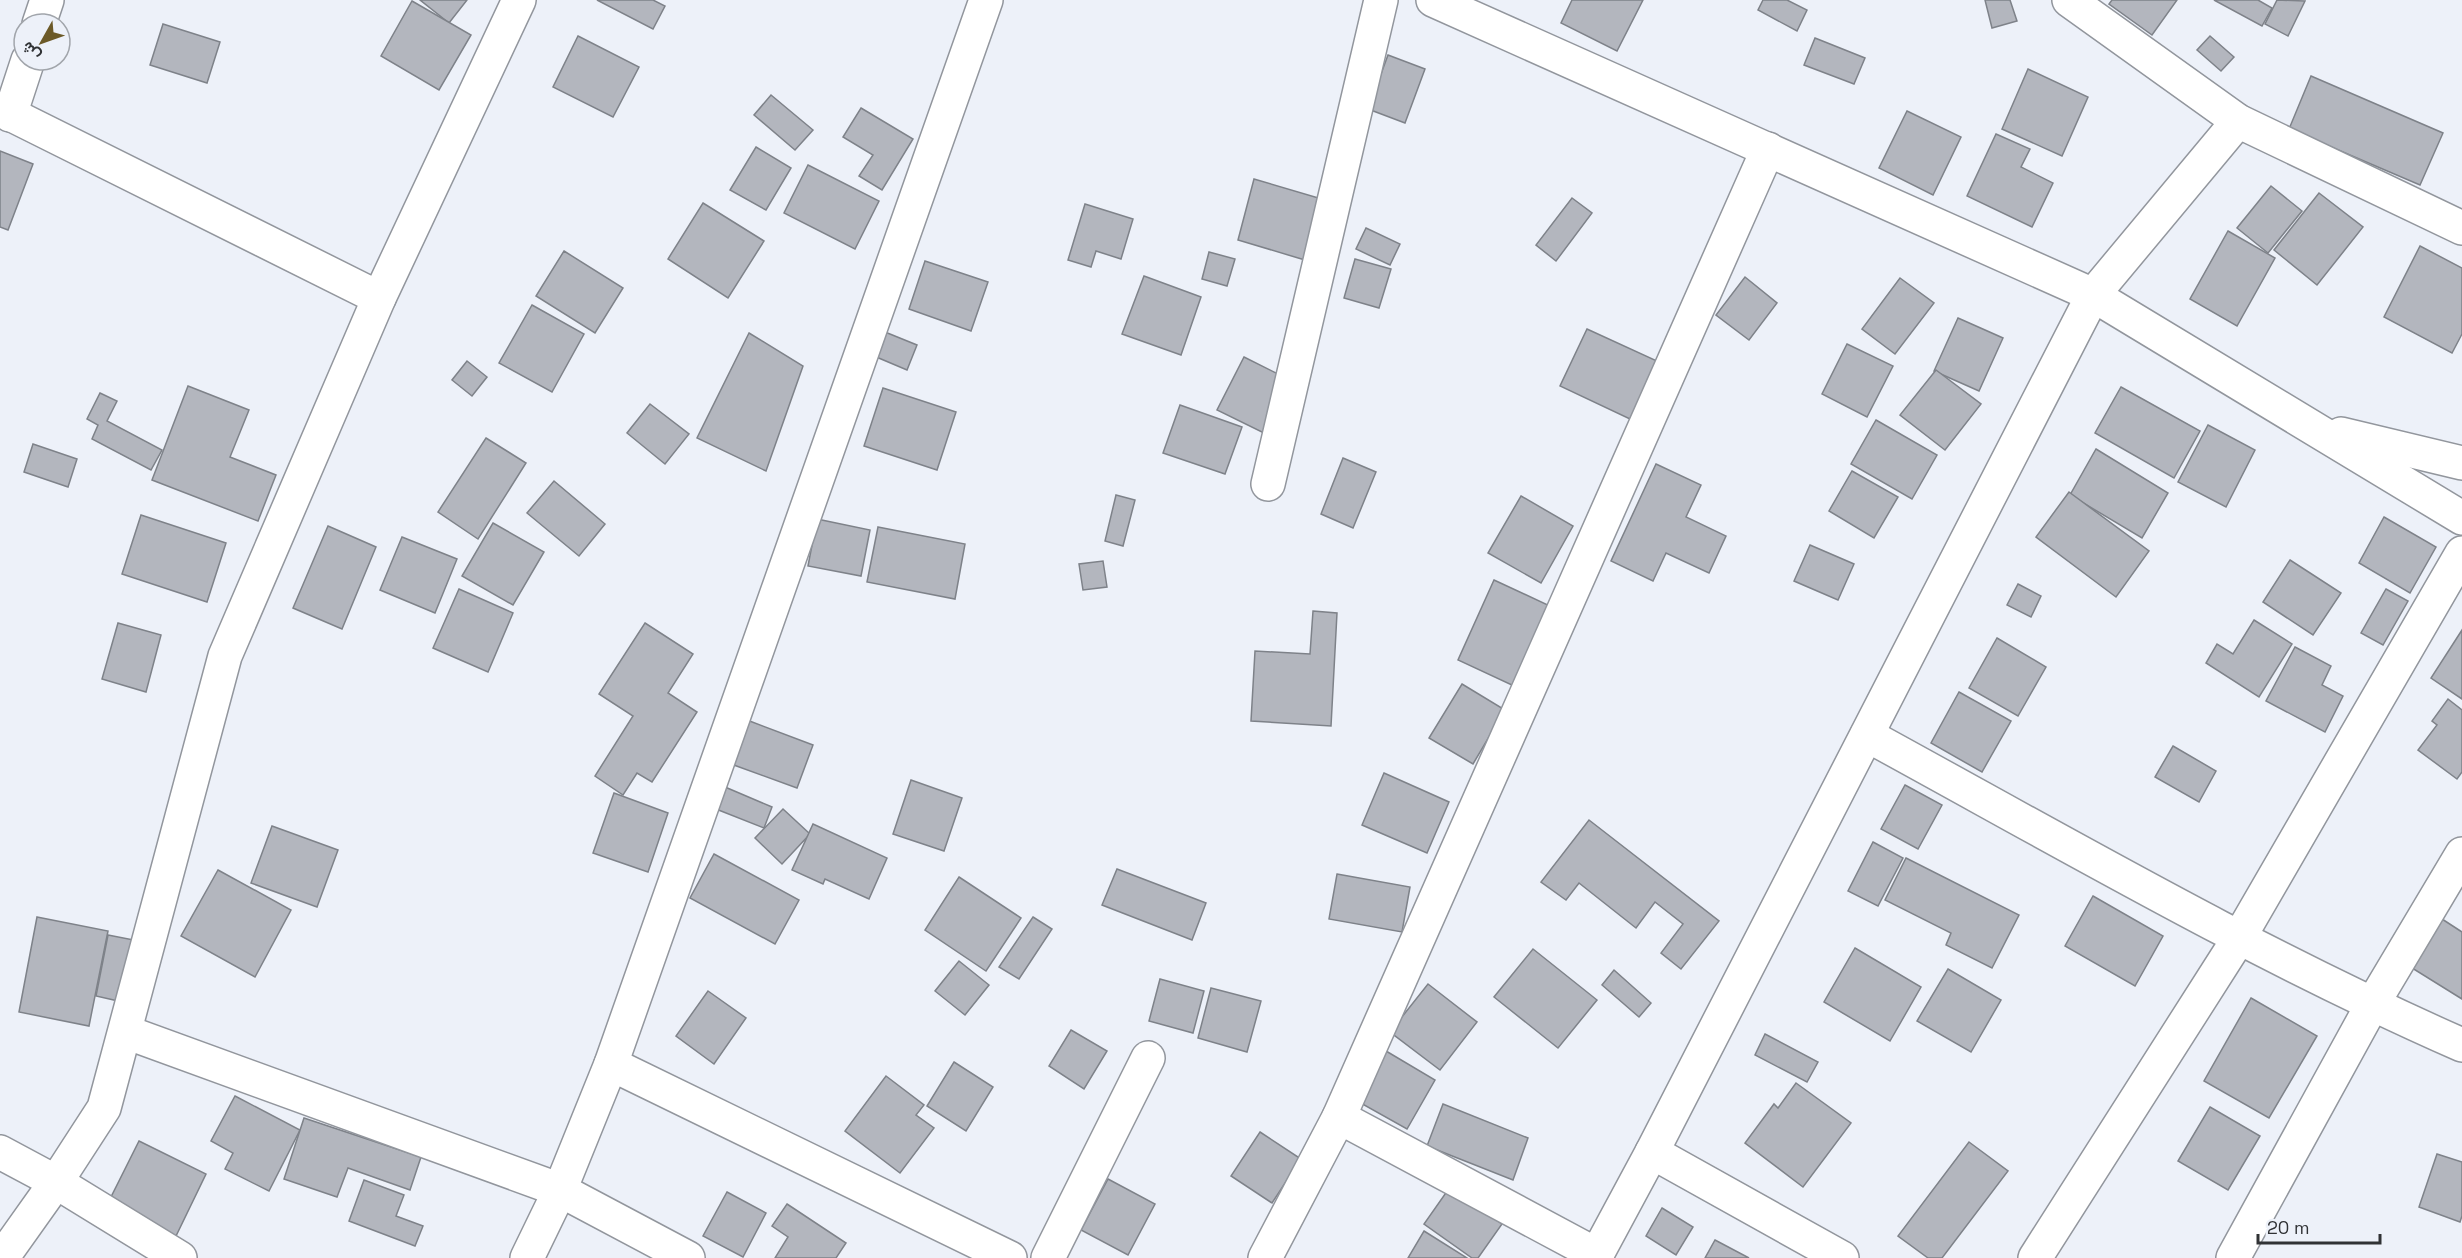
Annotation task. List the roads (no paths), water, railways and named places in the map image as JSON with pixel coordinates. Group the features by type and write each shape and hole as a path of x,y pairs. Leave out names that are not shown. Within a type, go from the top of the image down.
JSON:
{"street":[{"path":"2,1258 105,1108 225,656 379,298 519,0"},
{"path":"527,1258 560,1190 611,1064 986,0"},
{"path":"1268,484 1381,0"},
{"path":"1432,0 2093,295 2462,518"},
{"path":"2069,0 2238,121 2462,228"},
{"path":"23,72 5,112 379,298"},
{"path":"1339,1117 1596,1257 1653,1152 2093,295 2238,121"},
{"path":"1265,1258 1339,1117 1768,149"},
{"path":"2309,426 2462,463"},
{"path":"2035,1258 2239,938 2462,554"},
{"path":"1867,735 2239,938 2372,1005 2462,1045"},
{"path":"2233,1258 2372,1005 2462,854"},
{"path":"126,1032 560,1190 688,1258"},
{"path":"1048,1258 1149,1058"},
{"path":"611,1064 1010,1258"},
{"path":"0,1152 56,1182 180,1258"},
{"path":"1653,1152 1842,1258"}]}
